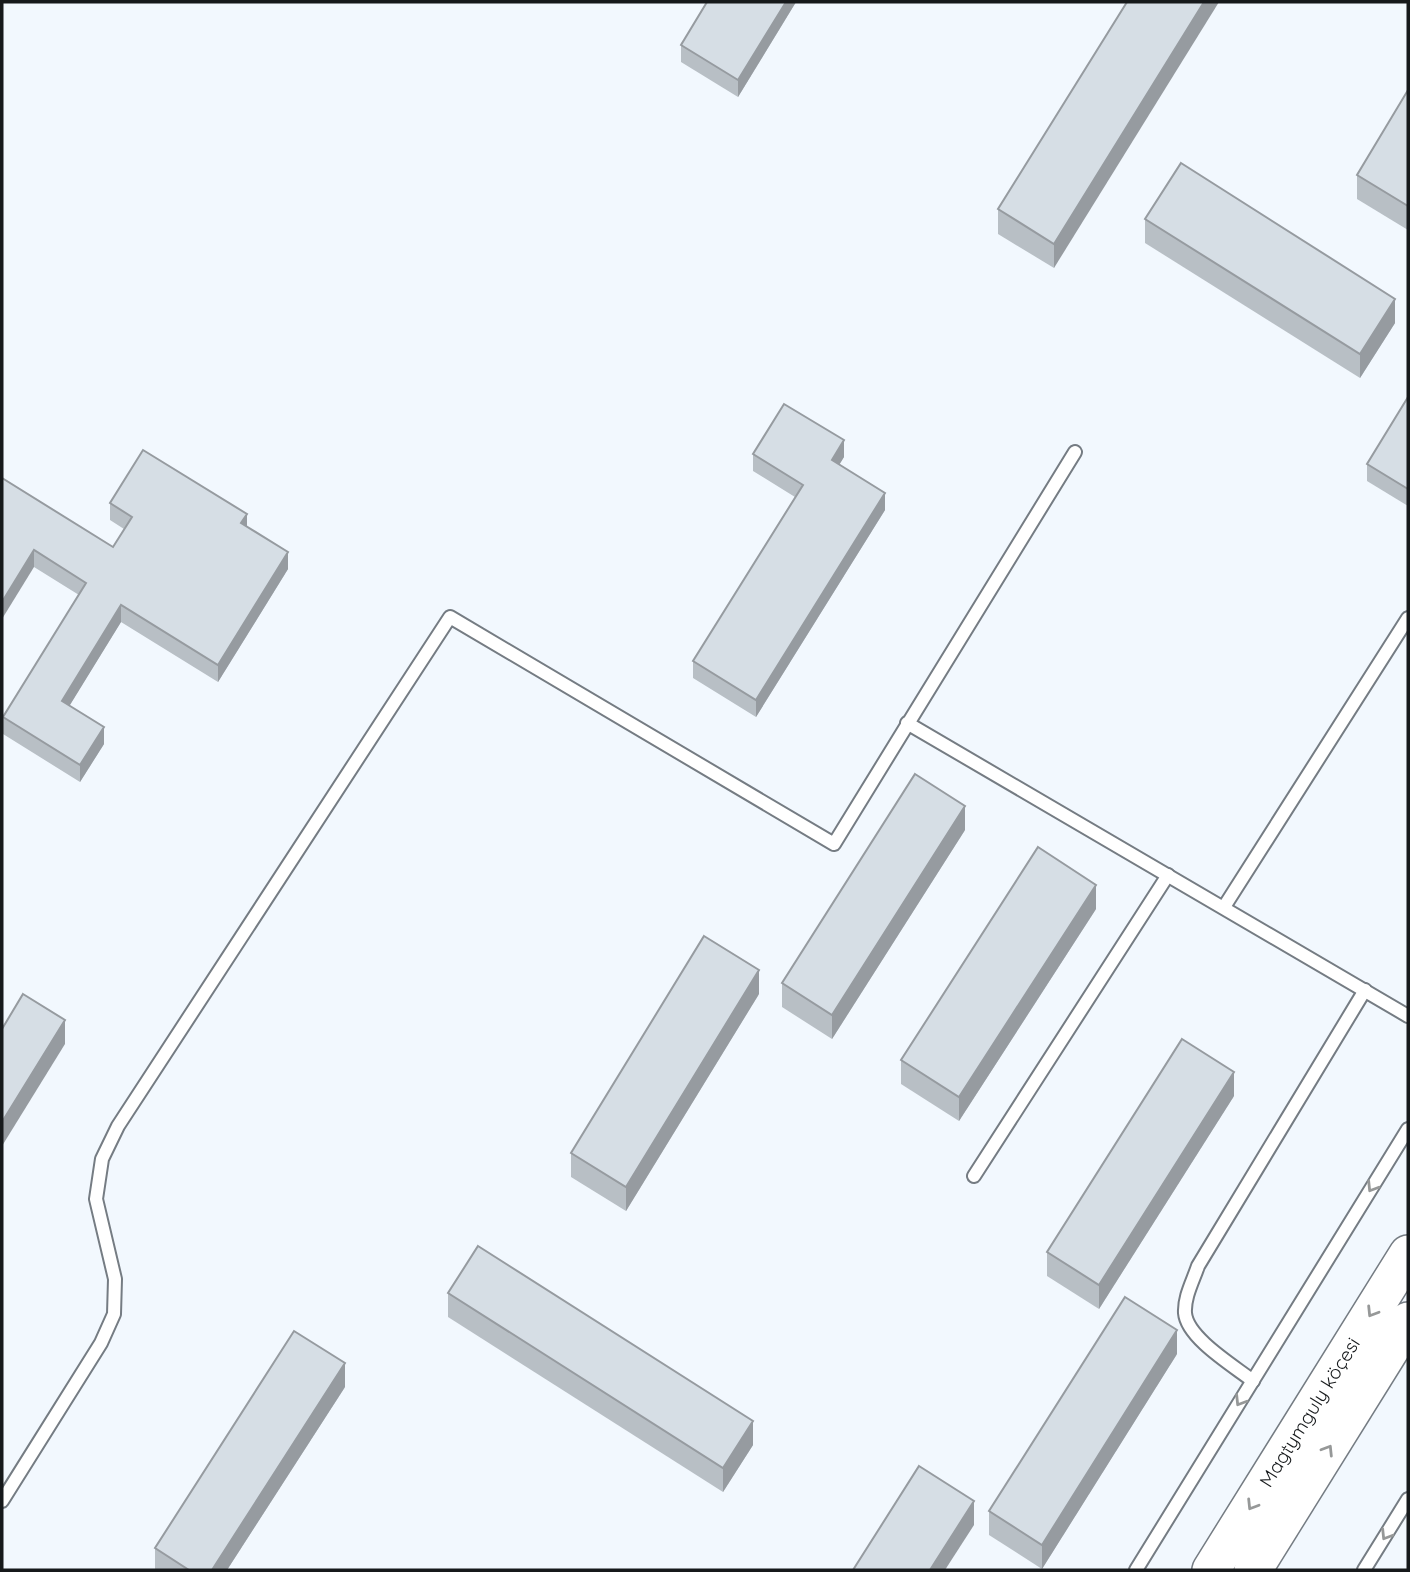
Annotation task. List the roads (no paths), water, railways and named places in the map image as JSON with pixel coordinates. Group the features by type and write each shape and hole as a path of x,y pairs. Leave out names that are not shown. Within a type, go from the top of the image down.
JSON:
{"street":[{"name":"Magtymguly köçesi","path":"1211,1570 1408,1254"},
{"name":"Magtymguly köçesi","path":"1254,1570 1408,1321"}],"lane":[{"path":"2,1502 101,1343 114,1314 115,1279 96,1199 102,1159 118,1126 450,617 834,844 1075,452"},
{"path":"1224,907 1408,618"},
{"path":"907,723 1408,1016"},
{"path":"974,1176 1168,875"},
{"path":"1253,1381 1196,1337 1185,1315 1187,1296 1198,1266 1365,990"},
{"path":"1136,1570 1408,1129"},
{"path":"1364,1570 1408,1499"}]}
